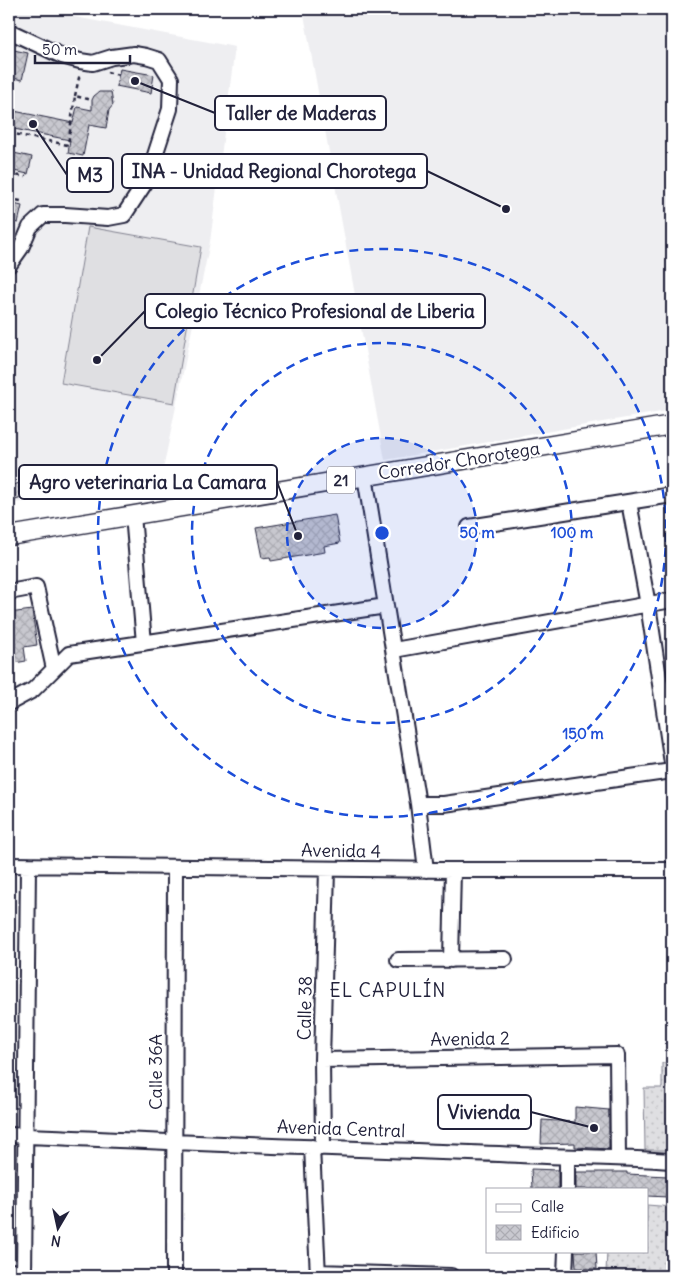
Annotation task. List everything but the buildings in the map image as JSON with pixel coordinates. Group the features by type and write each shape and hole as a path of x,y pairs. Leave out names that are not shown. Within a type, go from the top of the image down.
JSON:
{"main road":[{"name":"Corredor Chorotega","path":"9,536 672,425"}],"street":[{"path":"9,31 62,56 80,61 93,63 112,57 134,54 146,56 159,60 171,79 170,108 147,180 124,215 108,218 43,215 30,227 21,248 9,265"},
{"path":"365,476 418,804 426,870"},
{"path":"469,527 672,495"},
{"path":"629,502 648,605 672,763"},
{"path":"133,515 144,643"},
{"path":"9,592 36,588 54,670"},
{"path":"394,650 672,600"},
{"path":"9,703 33,690 69,654 386,606"},
{"path":"418,804 444,804 672,771"},
{"name":"Avenida 4","path":"9,865 426,870 672,870"},
{"path":"9,1271 24,1274 28,866"},
{"name":"Calle 36A","path":"174,1276 175,867"},
{"name":"Calle 38","path":"317,1274 318,1147 327,869"},
{"path":"451,960 453,870"},
{"path":"398,960 505,960"},
{"name":"Avenida 2","path":"322,1060 617,1055 618,1157"},
{"name":"Avenida Central","path":"9,1135 175,1143 567,1157 618,1157 672,1161"},
{"path":"566,1188 567,1157"},
{"path":"565,1276 566,1252"},
{"path":"317,1274 451,1276"}],"path":[{"path":"9,133 68,145 75,96 92,100"},
{"path":"9,174 26,177"},
{"path":"9,199 21,201"}],"shaded area":[{"path":"9,9 32,9 235,47 210,242 161,479 9,504"},
{"path":"303,9 672,9 672,410 385,460"},
{"path":"88,227 201,247 174,403 61,383"},
{"path":"662,1063 672,1063 672,1150 645,1150 644,1088 662,1088"},
{"path":"648,1205 672,1207 672,1276 606,1272 607,1252 648,1252"}],"place":[{"name":"Taller de Maderas","path":"135,81"},
{"name":"M3","path":"33,124"},
{"name":"INA - Unidad Regional Chorotega","path":"506,209"},
{"name":"Colegio Técnico Profesional de Liberia","path":"97,360"},
{"name":"Agro veterinaria La Camara","path":"298,536"},
{"name":"Vivienda","path":"594,1128"}],"district":[{"name":"EL CAPULÍN","path":"388,990"}]}
